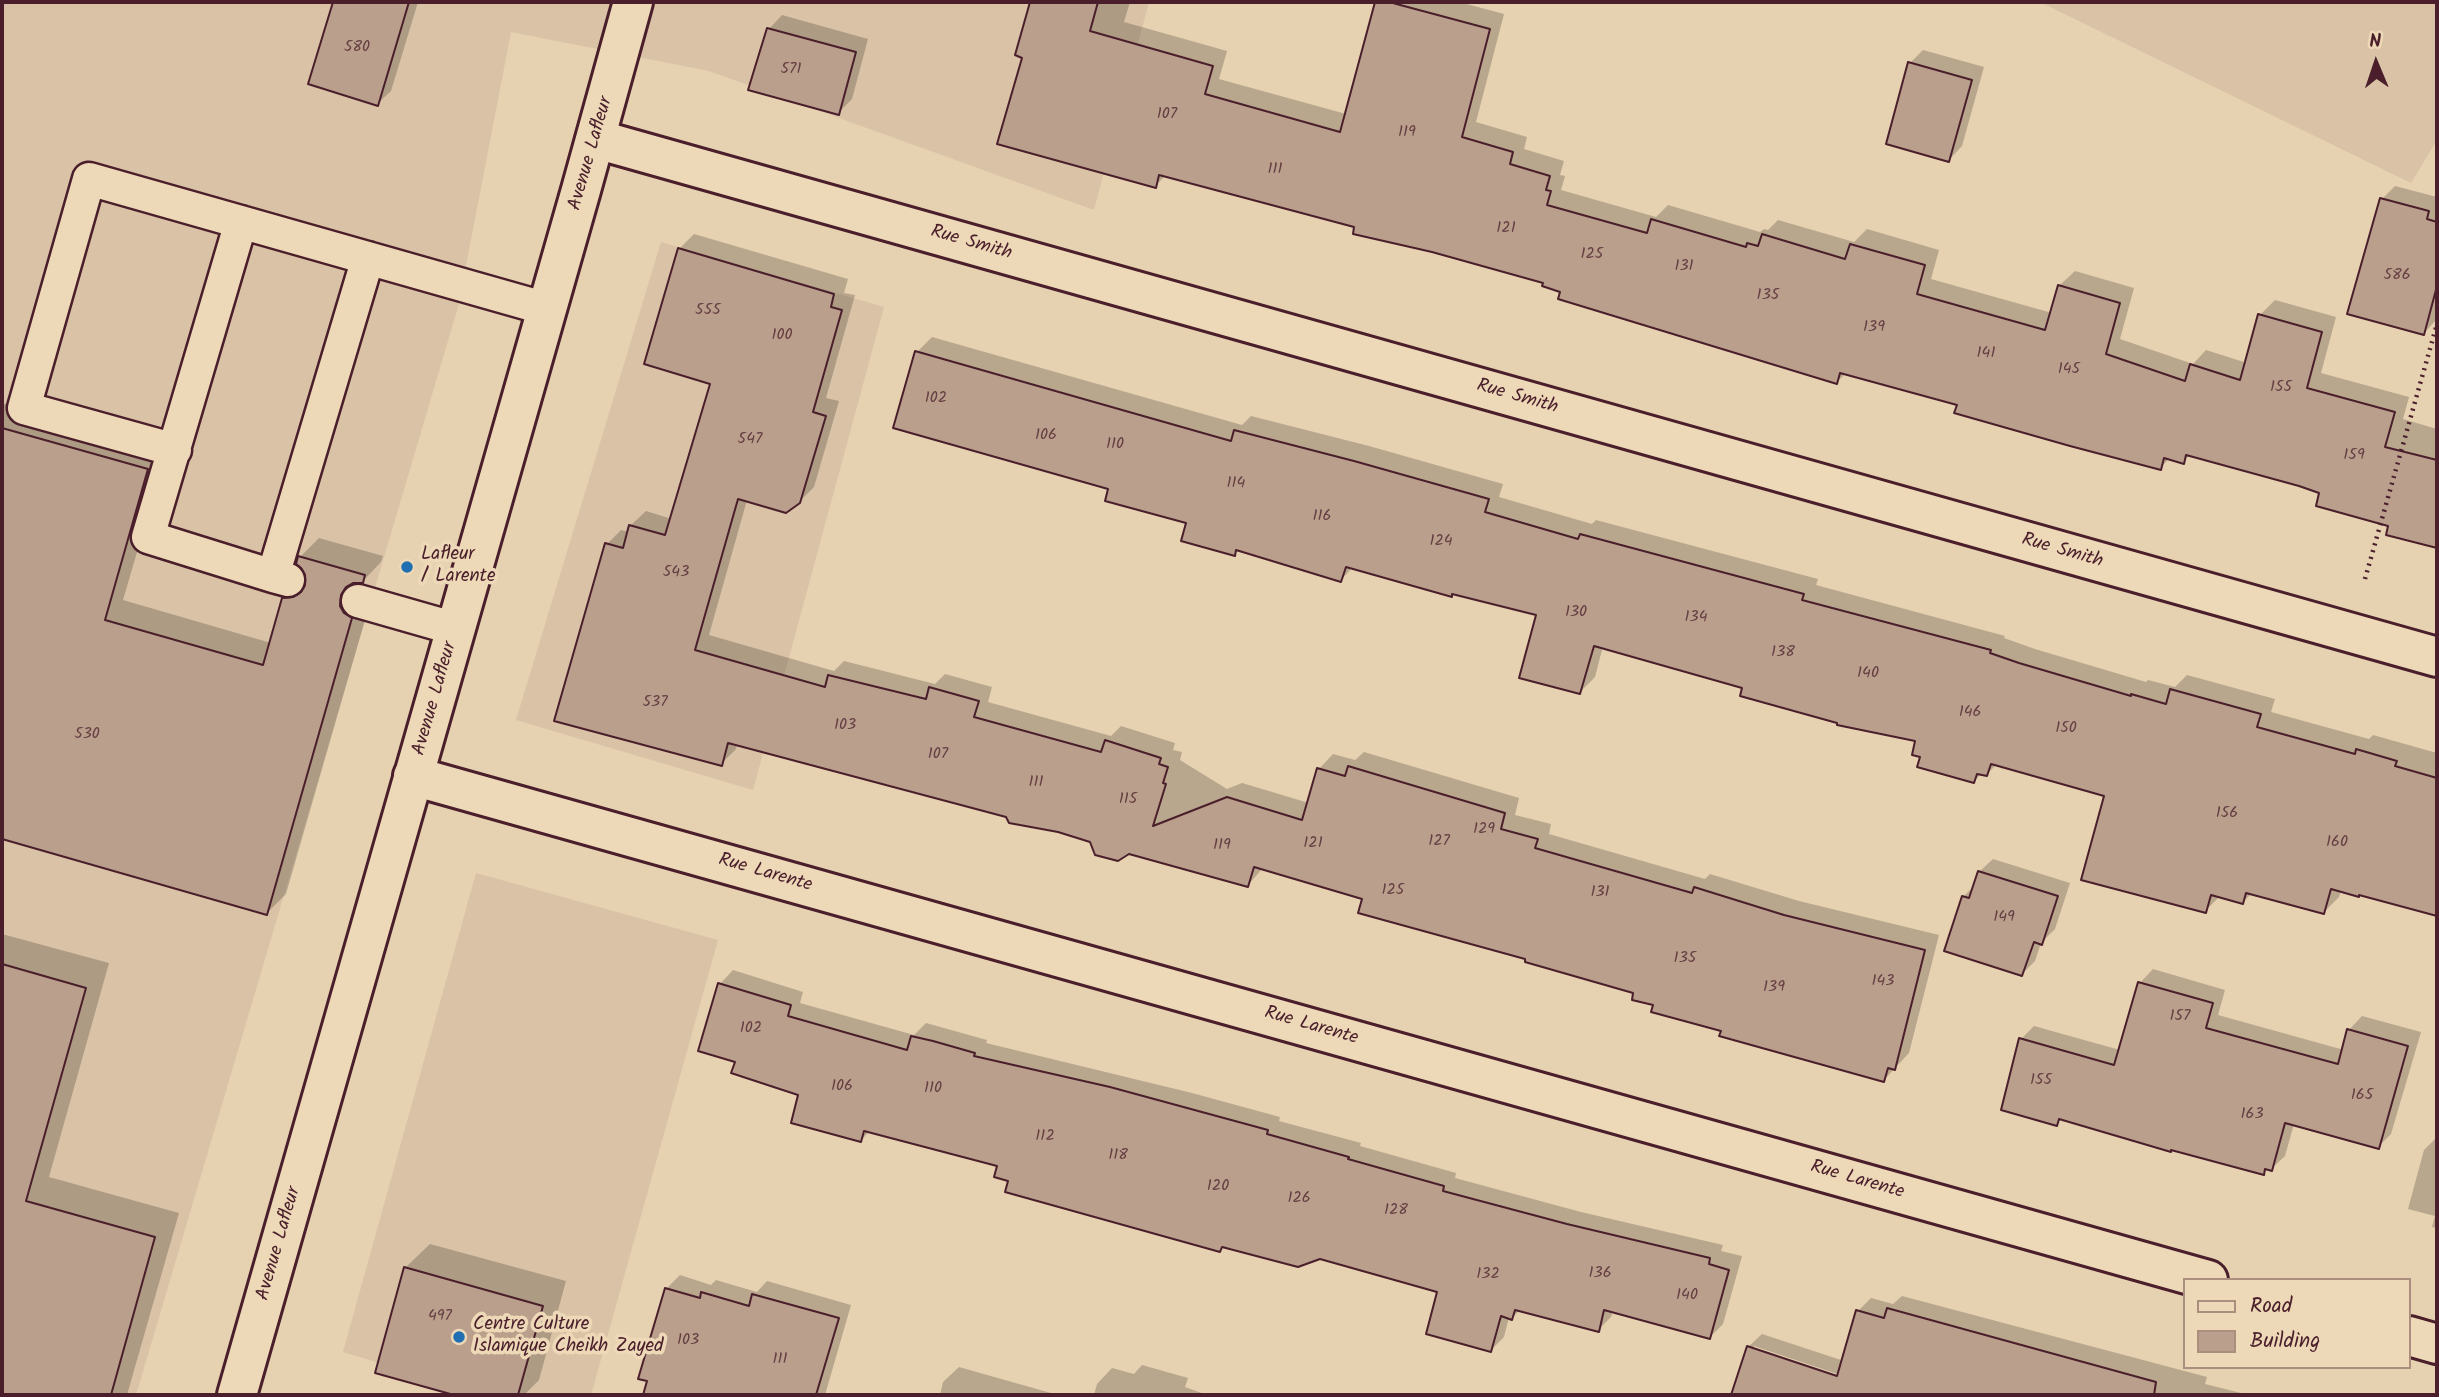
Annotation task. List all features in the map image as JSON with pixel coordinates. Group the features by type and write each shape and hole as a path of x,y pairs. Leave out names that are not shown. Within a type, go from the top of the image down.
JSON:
{"street":[{"name":"Avenue Lafleur","path":"237,1395 548,309 633,2"},
{"name":"Rue Smith","path":"596,138 2437,657"},
{"name":"Rue Larente","path":"413,776 2201,1278"},
{"path":"2411,1337 2437,1344"}],"lane":[{"path":"175,450 24,408 89,179 548,309"},
{"path":"241,222 148,537 280,578 368,258"},
{"path":"358,601 456,629"}],"path":[{"path":"2365,579 2437,324"}],"shaded area":[{"path":"2,2 1149,2 1094,210 709,71 511,32 458,307 136,1395 2,1395"},
{"path":"2040,2 2437,2 2437,140 2411,183"},
{"path":"661,242 884,307 753,790 516,720"},
{"path":"476,873 718,940 591,1395 486,1395 343,1352"}],"building":[{"path":"333,2 409,2 378,106 308,84"},
{"path":"1030,2 1098,2 1090,31 1213,66 1205,94 1340,132 1375,2 1389,2 1490,29 1462,137 1513,152 1510,164 1550,176 1546,190 1551,191 1547,205 1647,233 1651,219 1746,247 1747,243 1758,246 1762,234 1845,259 1850,244 1925,265 1917,294 2045,330 2058,285 2120,303 2106,354 2185,381 2190,364 2240,380 2258,314 2322,332 2307,388 2395,412 2385,447 2437,460 2437,548 2386,535 2388,526 2316,506 2319,493 2299,486 2186,455 2184,464 2164,458 2161,470 1954,413 1957,405 1840,373 1837,384 1558,299 1560,292 1542,286 1543,283 1432,252 1353,234 1354,227 1159,175 1156,188 997,144 1022,58 1015,55"},
{"path":"767,28 856,52 839,115 748,90"},
{"path":"1908,62 1972,80 1949,162 1886,144"},
{"path":"2380,198 2429,211 2427,219 2437,222 2437,286 2424,335 2347,314"},
{"path":"678,248 834,294 831,307 842,310 813,412 826,416 800,503 786,513 738,499 695,650 825,687 828,675 926,699 929,687 979,701 974,717 1101,752 1105,740 1161,758 1159,764 1168,767 1163,783 1166,784 1153,826 1227,797 1302,820 1317,768 1345,776 1348,766 1505,813 1501,829 1538,839 1535,848 1692,893 1694,887 1784,915 1925,950 1895,1070 1888,1068 1884,1082 1719,1036 1721,1031 1651,1012 1653,1005 1632,1000 1633,993 1525,962 1525,959 1358,913 1362,899 1254,867 1248,887 1129,854 1118,861 1095,855 1090,842 1058,832 1009,823 1006,817 728,743 722,766 554,721 605,543 623,548 629,525 665,535 710,384 644,364"},
{"path":"915,351 1231,441 1234,430 1354,461 1489,499 1485,512 1578,539 1580,534 1804,594 1802,600 1991,650 1990,653 2019,663 2131,696 2166,704 2170,689 2261,714 2257,727 2355,754 2356,749 2397,761 2395,766 2437,778 2437,916 2331,889 2324,914 2246,893 2243,904 2211,895 2206,913 2081,880 2104,796 1991,764 1987,776 1977,774 1974,783 1917,767 1920,757 1912,755 1915,741 1837,725 1740,696 1742,688 1594,646 1580,694 1519,678 1536,615 1452,594 1452,597 1346,567 1341,582 1236,550 1235,556 1181,541 1186,523 1105,501 1108,489 893,428"},
{"path":"2,428 148,469 105,620 263,665 282,598 293,597 301,592 305,585 305,575 296,564 298,556 365,575 363,583 353,583 346,587 341,595 340,606 344,613 352,618 267,915 2,839"},
{"path":"1978,871 2058,896 2042,945 2034,942 2022,976 1944,951 1962,896 1969,898"},
{"path":"2,964 86,988 26,1201 155,1237 111,1395 2,1395"},
{"path":"2138,982 2213,1003 2206,1028 2338,1064 2347,1029 2408,1046 2379,1149 2285,1123 2272,1171 2265,1169 2264,1175 2171,1152 2059,1119 2057,1126 2001,1110 2019,1038 2114,1065"},
{"path":"718,983 791,1005 788,1016 907,1050 911,1036 933,1041 975,1053 974,1056 1110,1087 1268,1130 1267,1134 1444,1186 1443,1191 1710,1258 1709,1264 1729,1270 1710,1339 1604,1310 1599,1332 1515,1310 1512,1320 1501,1316 1491,1352 1426,1334 1437,1292 1320,1259 1298,1267 1222,1247 1220,1252 1005,1192 1008,1181 994,1177 997,1166 864,1131 861,1142 791,1123 798,1095 731,1073 735,1062 698,1051"},
{"name":"Centre Culture Islamique Cheikh Zayed","path":"404,1267 543,1306 518,1395 454,1395 375,1373"},
{"path":"665,1288 700,1298 701,1292 749,1306 752,1294 839,1318 816,1395 643,1395 647,1381 638,1379"},
{"path":"1887,1308 2156,1382 2154,1395 1731,1395 1747,1346 1837,1376 1856,1310 1884,1318"}],"place":[{"name":"Lafleur / Larente","path":"407,567"},
{"name":"Centre Culture Islamique Cheikh Zayed","path":"459,1337"}]}
